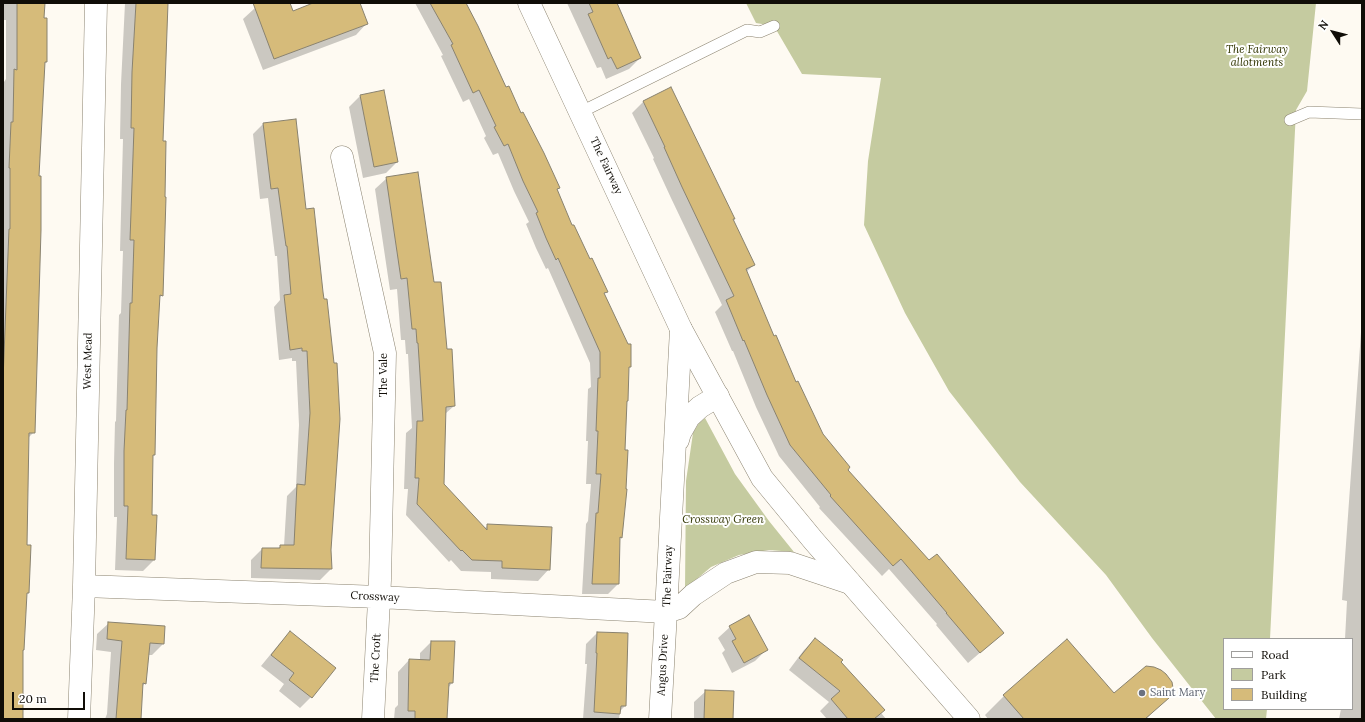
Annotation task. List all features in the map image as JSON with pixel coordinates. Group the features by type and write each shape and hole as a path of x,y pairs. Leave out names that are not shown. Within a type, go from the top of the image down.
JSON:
{"street":[{"name":"West Mead","path":"79,719 84,586 96,3"},
{"name":"The Fairway","path":"529,3 681,328 762,478 850,583 969,719"},
{"name":"The Vale","path":"342,157 385,353 379,597"},
{"name":"The Fairway","path":"681,328 666,612 679,608 693,595 726,573 756,562 790,563 850,583"},
{"name":"The Fairway","path":"674,459 680,433 689,417 700,407 718,396"},
{"name":"Crossway","path":"84,586 379,597 666,612"},
{"name":"The Croft","path":"373,719 379,597"},
{"name":"Angus Drive","path":"660,719 666,612"}],"lane":[{"path":"581,112 747,30 760,32 774,26"},
{"path":"1290,120 1309,112 1362,114"}],"green space":[{"name":"The Fairway allotments","path":"746,3 1316,3 1307,91 1296,110 1270,638 1223,638 1223,710 1267,710 1266,719 1216,719 1152,638 1106,575 1020,482 949,391 905,313 864,225 868,161 881,78 802,74 774,26 756,23"},
{"name":"Crossway Green","path":"705,418 735,474 769,521 794,552 769,550 739,555 711,567 685,589 686,481 693,433 699,423"}],"building":[{"path":"17,3 45,3 44,18 47,18 47,62 45,62 39,176 41,176 41,230 35,433 29,433 27,545 31,545 29,593 27,593 23,650 23,719 3,719 3,380 10,229 9,168 11,122 13,122 14,69 17,70"},
{"path":"136,3 168,3 163,141 166,141 166,197 163,296 160,295 157,348 155,455 153,455 152,515 157,515 155,560 126,559 128,506 124,506 124,451 134,240 130,240 134,128 131,128 132,72"},
{"path":"253,3 290,3 293,11 313,3 360,3 368,24 274,59"},
{"path":"430,3 466,3 506,87 509,86 521,113 523,112 544,153 560,188 557,189 572,225 574,225 590,259 592,258 608,292 604,293 628,344 631,344 631,367 629,367 625,450 628,450 627,489 622,538 620,537 619,584 592,584 596,513 598,513 601,474 596,474 598,431 596,431 598,378 600,378 600,352 558,258 556,260 546,238 536,213 538,212 523,181 508,144 504,146 494,127 496,126 479,90 473,93 451,45 453,44"},
{"path":"589,3 617,3 641,58 617,69 611,57 608,59 588,14 593,12"},
{"path":"671,87 735,219 733,219 755,265 746,269 774,336 776,335 796,382 798,381 823,434 850,467 848,470 929,560 937,554 1004,633 980,653 901,559 893,566 830,496 831,495 790,445 726,300 734,296 643,101"},
{"path":"384,90 398,162 374,167 360,95"},
{"path":"296,119 306,209 314,208 324,299 327,299 334,363 337,363 340,419 331,550 332,569 261,568 262,548 280,548 280,545 294,545 297,484 305,485 310,413 307,351 302,351 302,348 290,350 284,295 291,294 287,246 278,188 271,189 263,123"},
{"path":"418,172 434,282 441,282 447,349 452,349 455,406 446,407 444,484 487,530 487,524 552,527 550,570 502,568 502,561 472,560 462,550 461,551 417,504 419,478 415,478 417,421 423,421 418,343 416,329 412,329 407,278 401,279 386,177"},
{"path":"749,615 768,650 744,663 732,641 736,639 729,626"},
{"path":"108,622 165,626 164,644 150,643 146,684 143,683 141,719 116,719 122,641 107,639"},
{"path":"290,631 336,668 312,698 289,680 294,673 271,655"},
{"path":"597,632 628,633 626,706 621,706 620,714 594,712"},
{"path":"815,638 843,660 841,662 885,710 874,719 848,719 831,699 840,691 799,658"},
{"path":"1067,639 1114,693 1146,666 1161,670 1172,682 1173,688 1169,698 1145,719 1024,719 1003,695"},
{"path":"431,641 455,641 453,683 449,683 447,719 415,719 415,711 408,711 409,659 430,660"},
{"path":"705,690 734,691 733,719 704,719"}],"place":[{"name":"Saint Mary","path":"1142,693"}]}
